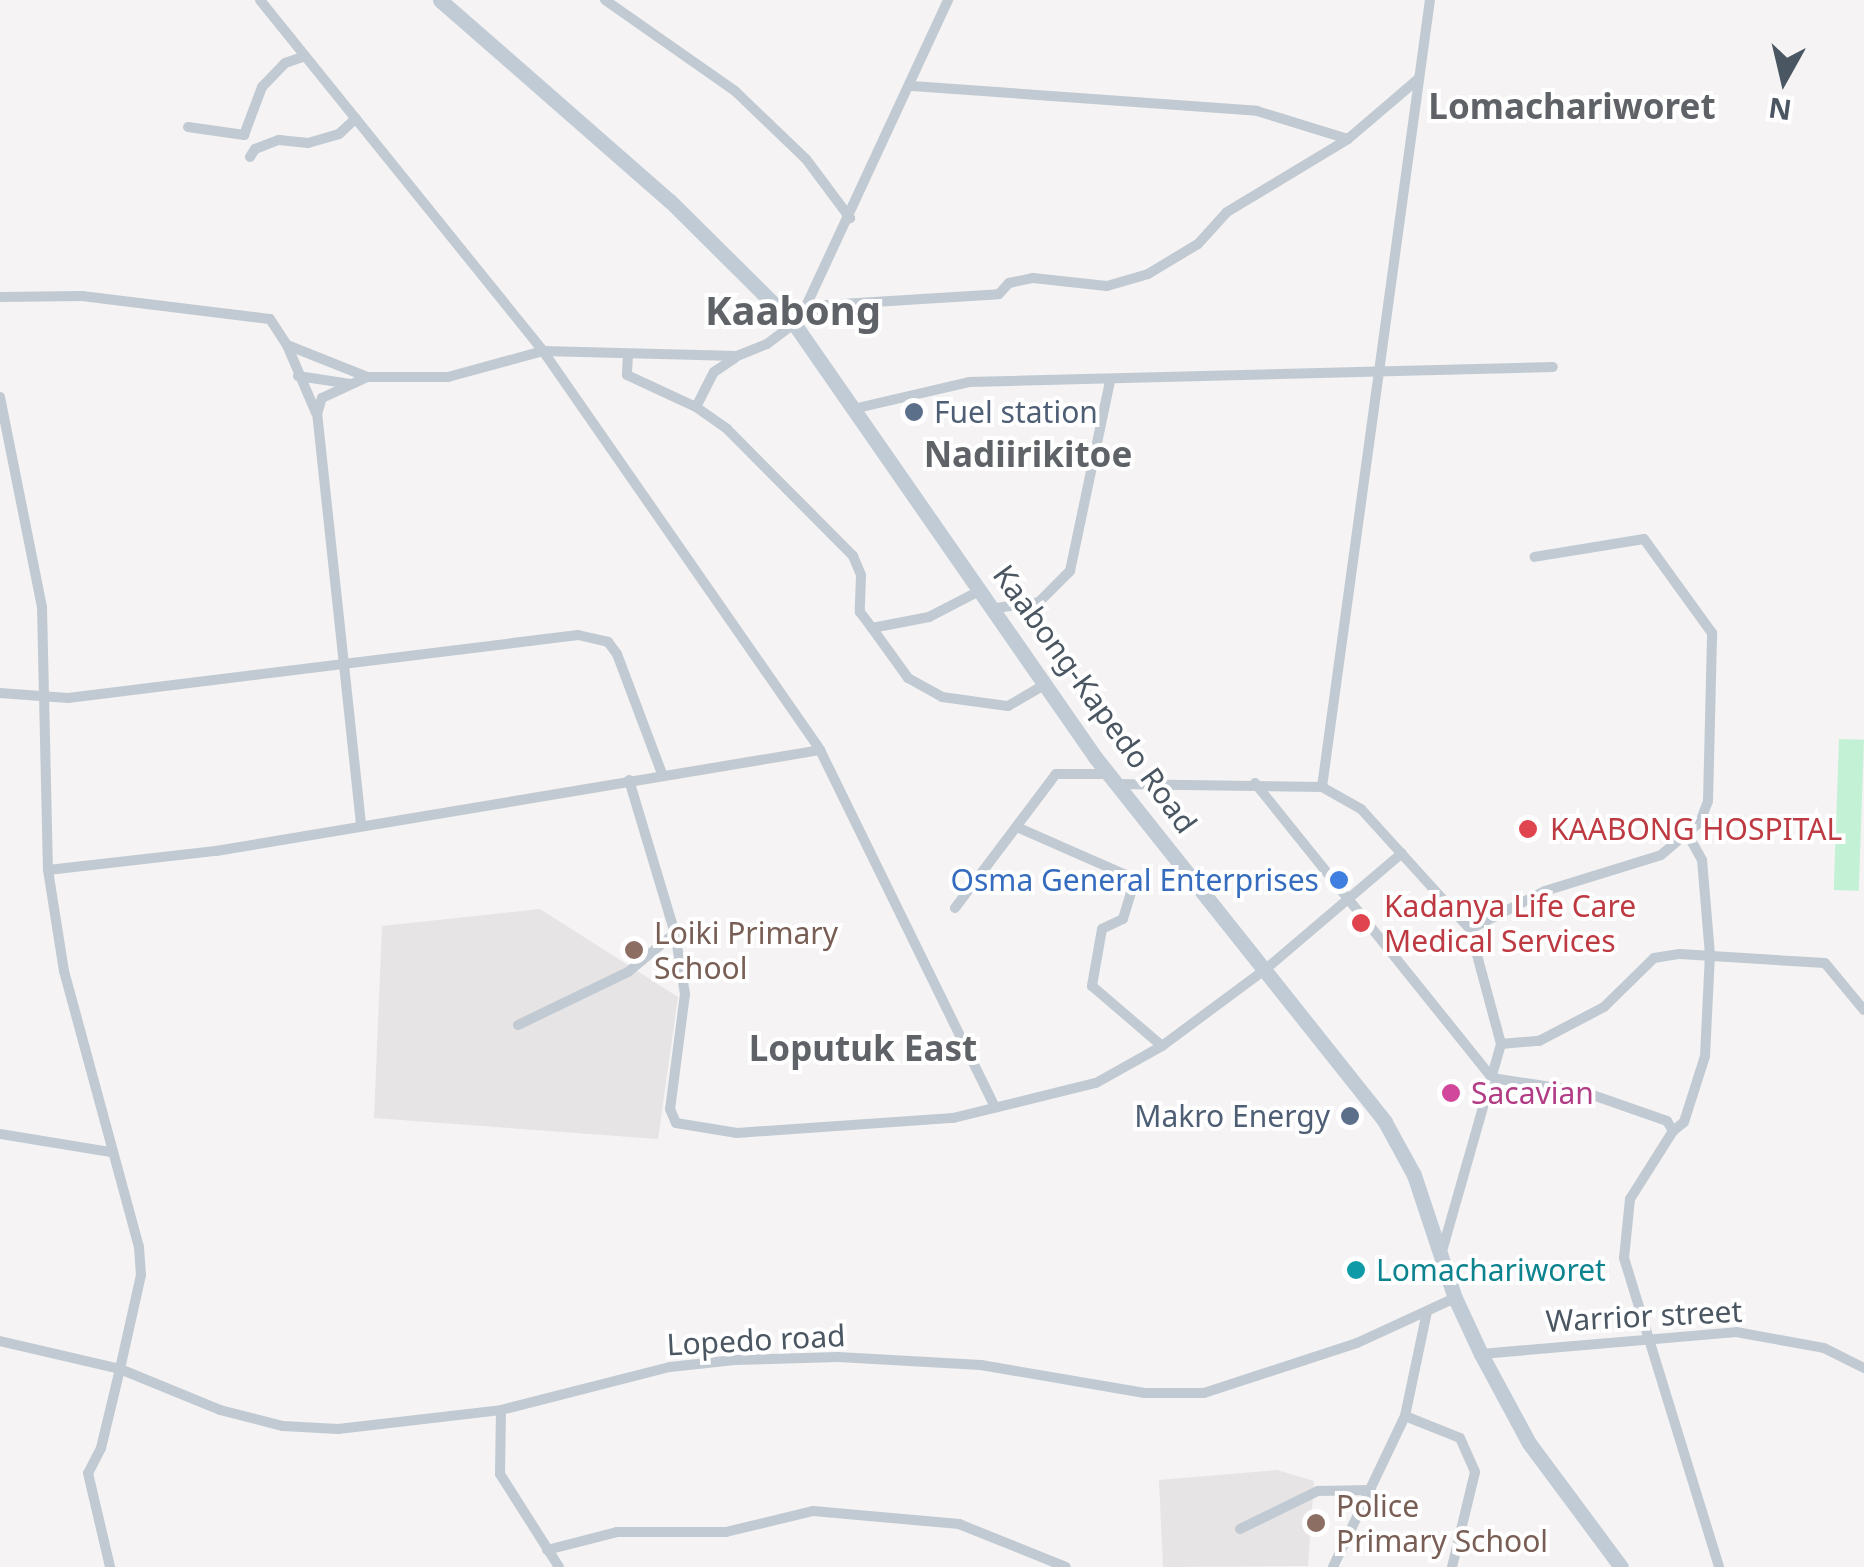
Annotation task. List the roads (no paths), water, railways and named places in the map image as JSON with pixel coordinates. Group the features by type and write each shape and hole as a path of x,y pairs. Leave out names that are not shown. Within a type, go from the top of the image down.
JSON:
{"main road":[{"name":"Kaabong-Kapedo Road","path":"440,0 670,201 798,322 853,410 996,608 1112,779 1267,968 1385,1122 1414,1175 1454,1298 1481,1354 1529,1443 1622,1567"}],"street":[{"path":"260,0 543,351 820,750 995,1108"},
{"path":"605,0 735,91 806,159 850,218"},
{"path":"798,322 912,86 948,0"},
{"path":"1322,788 1430,0"},
{"path":"188,127 244,134 262,87 284,63 305,56"},
{"path":"696,407 714,372 826,305 999,294 1009,283 1033,278 1089,286 1126,282 1198,244 1227,212 1348,138 1417,80"},
{"path":"912,86 1257,111 1348,138"},
{"path":"250,158 255,148 279,140 308,142 339,134 356,118"},
{"path":"0,297 82,296 270,319 287,345 316,414 347,668 361,824"},
{"path":"287,345 368,377 448,377 543,351 737,356"},
{"path":"628,354 627,375 696,407 853,556 861,576 860,612 908,678 942,697 1008,706 1046,684"},
{"path":"853,410 969,382 1110,382 1379,368 1552,367"},
{"path":"298,376 352,384"},
{"path":"316,414 322,398 368,377"},
{"path":"996,608 1040,602 1070,571 1110,382"},
{"path":"0,397 42,607 48,870 64,971 110,1152 139,1247 141,1275 120,1369 102,1448 88,1474 110,1567"},
{"path":"1470,929 1545,891 1662,855 1688,836 1708,800 1712,633 1644,539 1534,557"},
{"path":"872,628 929,617 980,590"},
{"path":"0,694 68,698 347,668 544,636 608,642 662,774"},
{"path":"48,870 216,851 820,750"},
{"path":"955,908 1056,774 1322,788 1361,809 1470,929 1501,1044 1440,1256"},
{"path":"629,780 676,933 685,994 670,1109 676,1122 737,1133 953,1118 1096,1082 1162,1046 1267,968 1402,853"},
{"path":"1255,784 1492,1078 1636,1106 1673,1131"},
{"path":"1019,828 1124,874 1133,886 1123,919 1102,928 1092,986 1162,1046"},
{"path":"1688,836 1702,860 1710,955 1705,1056 1684,1122 1673,1131 1630,1198 1624,1226 1626,1276 1650,1335 1719,1567"},
{"path":"518,1026 628,972 676,933"},
{"path":"1501,1044 1539,1041 1604,1007 1654,958 1710,955 1825,963 1864,1010"},
{"path":"0,1134 110,1152"},
{"name":"Lopedo road","path":"0,1341 120,1369 156,1388 283,1426 391,1426 501,1410 670,1366 838,1357 981,1366 1146,1393 1204,1394 1248,1383 1428,1312 1454,1298"},
{"path":"1333,1567 1405,1416 1428,1312"},
{"name":"Warrior street","path":"1481,1354 1650,1335 1754,1334 1824,1348 1864,1368"},
{"path":"501,1410 500,1474 558,1567"},
{"path":"1405,1416 1460,1438 1475,1472 1452,1567"},
{"path":"1240,1529 1318,1491 1371,1490"},
{"path":"547,1550 616,1532 726,1532 812,1511 959,1524 1066,1567"}],"place":[{"name":"Fuel station","path":"914,412"},
{"name":"KAABONG HOSPITAL","path":"1528,829"},
{"name":"Osma General Enterprises","path":"1339,880"},
{"name":"Kadanya Life Care Medical Services","path":"1361,923"},
{"name":"Loiki Primary School","path":"634,950"},
{"name":"Sacavian","path":"1451,1093"},
{"name":"Makro Energy","path":"1350,1116"},
{"name":"Lomachariworet","path":"1356,1270"},
{"name":"Police Primary School","path":"1316,1523"}],"district":[{"name":"Lomachariworet","path":"1572,106"},
{"name":"Kaabong","path":"793,310"},
{"name":"Nadiirikitoe","path":"1028,454"},
{"name":"Loputuk East","path":"863,1048"}]}
